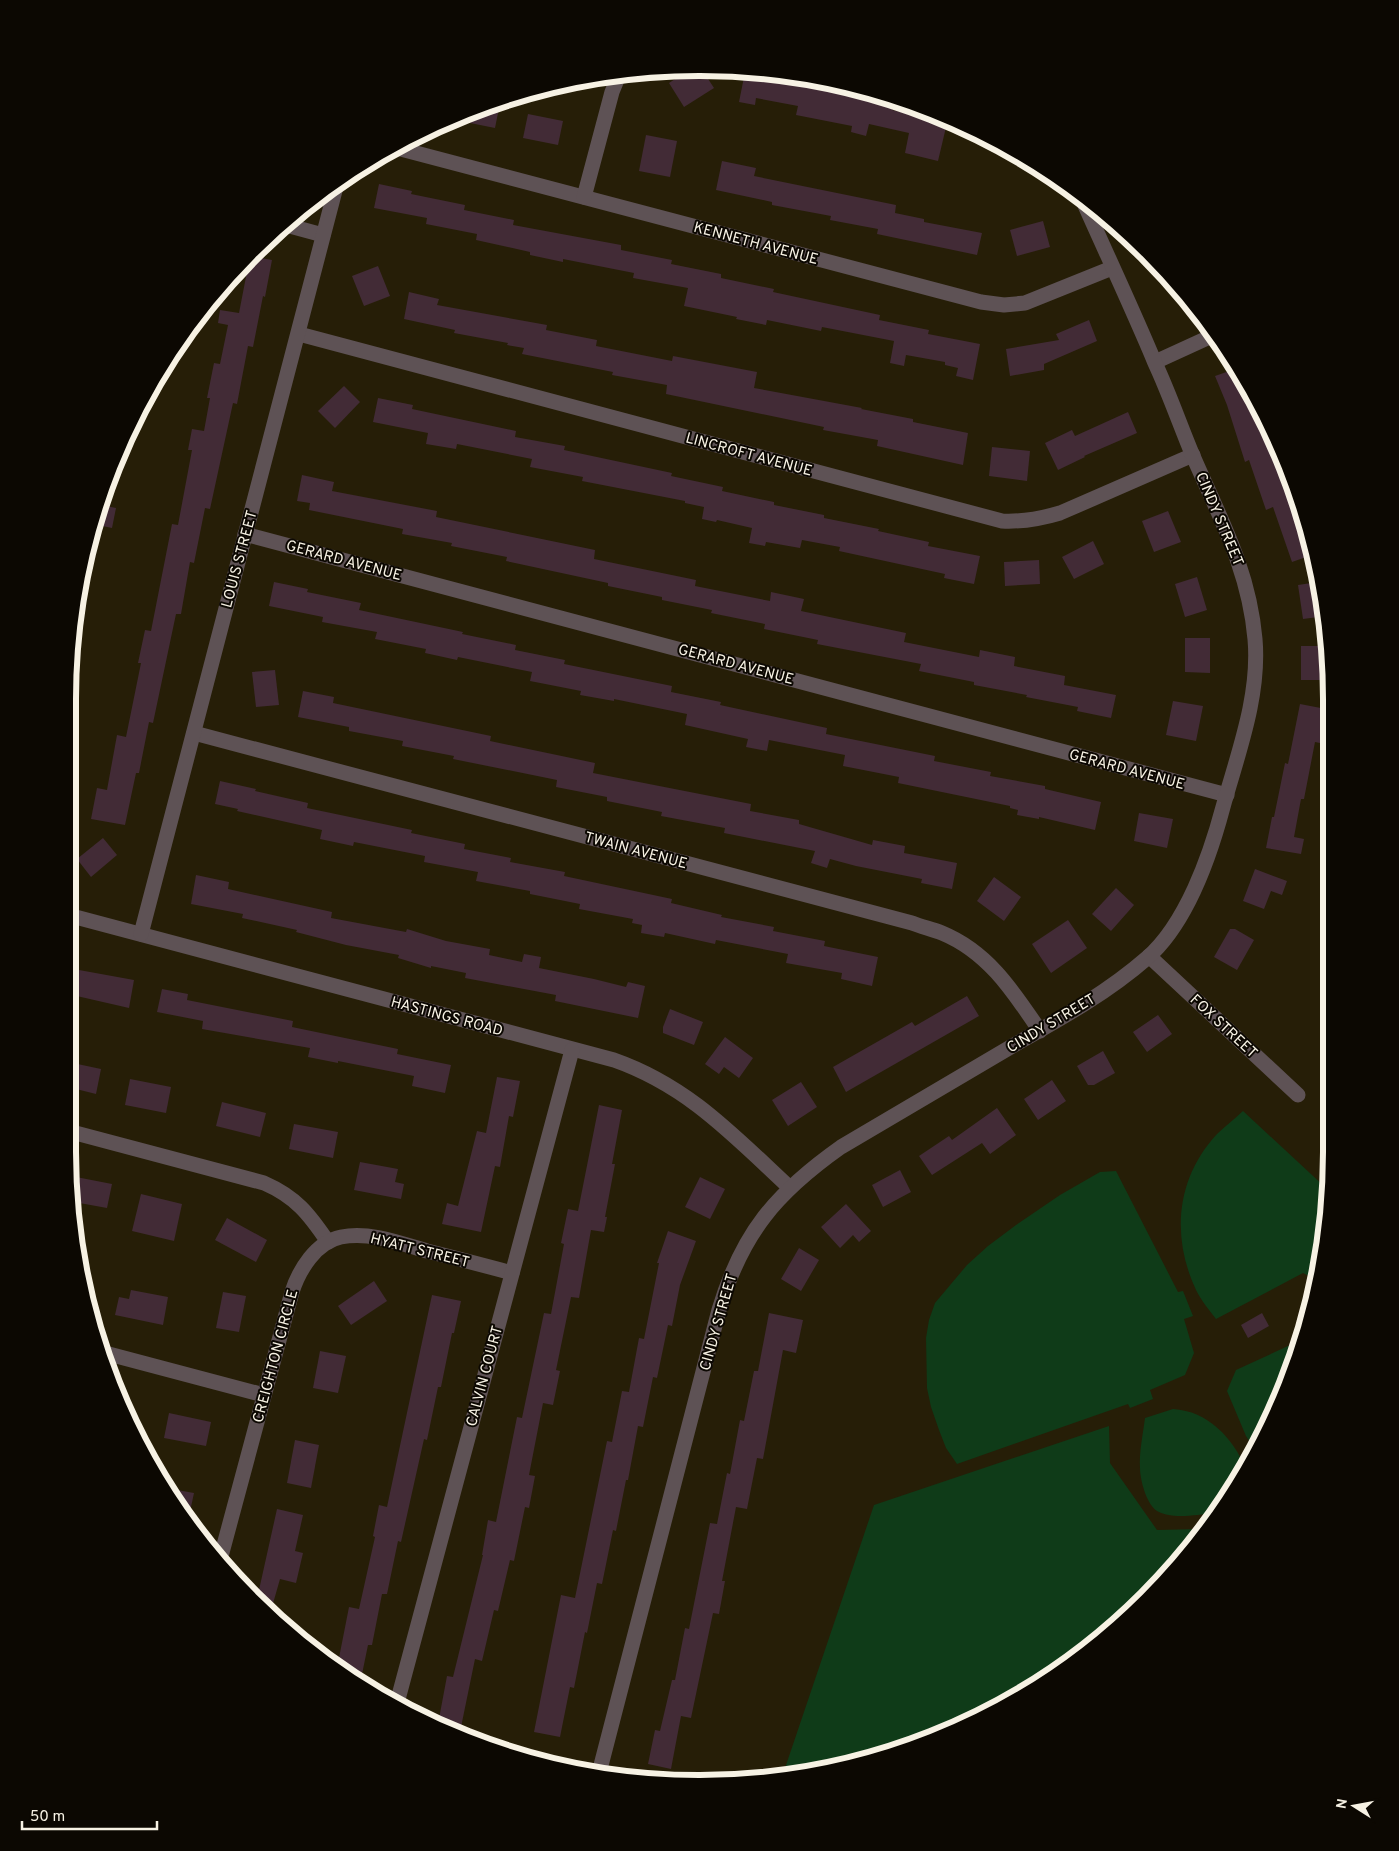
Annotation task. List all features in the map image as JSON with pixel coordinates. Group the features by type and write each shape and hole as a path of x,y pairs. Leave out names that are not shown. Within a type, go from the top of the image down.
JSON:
{"street":[{"path":"584,197 616,82"},
{"name":"KENNETH AVENUE","path":"406,150 981,302 1004,305 1025,303 1112,268"},
{"name":"LOUIS STREET","path":"141,934 334,195"},
{"name":"CINDY STREET","path":"601,1766 726,1287 747,1242 772,1206 789,1187 811,1168 841,1147 1089,1001 1149,956 1172,928 1199,877 1211,849 1248,715 1253,688 1255,641 1251,606 1236,552 1193,455 1155,362 1088,213"},
{"path":"294,227 323,235"},
{"name":"LINCROFT AVENUE","path":"298,334 1002,521 1021,522 1060,513 1193,455"},
{"path":"1155,362 1207,338"},
{"name":"GERARD AVENUE","path":"245,534 1226,795"},
{"name":"TWAIN AVENUE","path":"194,733 912,923 941,933 964,944 995,969 1011,988 1040,1030"},
{"name":"HASTINGS ROAD","path":"76,918 614,1060 638,1069 692,1100 713,1116 789,1187"},
{"name":"FOX STREET","path":"1149,956 1298,1095"},
{"name":"CALVIN COURT","path":"400,1697 572,1050"},
{"path":"76,1133 264,1183 294,1199 307,1212 328,1242"},
{"name":"HYATT STREET","path":"328,1242 339,1237 367,1236 512,1273"},
{"name":"CREIGHTON CIRCLE","path":"222,1552 296,1278 310,1258 328,1242"},
{"path":"110,1354 264,1396"}],"green space":[{"path":"1243,1111 1321,1184 1311,1274 1303,1273 1216,1319 1198,1294 1188,1270 1181,1229 1186,1189 1193,1169 1203,1151 1217,1134"},
{"path":"1116,1171 1178,1292 1183,1291 1193,1316 1184,1319 1194,1353 1185,1375 1150,1390 1153,1399 1130,1408 1128,1404 957,1464 946,1448 931,1407 927,1388 926,1338 929,1320 935,1303 967,1265 1016,1225 1060,1195 1100,1172"},
{"path":"1292,1344 1275,1390 1250,1442 1227,1391 1236,1370"},
{"path":"1173,1409 1186,1411 1197,1415 1218,1428 1234,1447 1241,1459 1207,1514 1185,1516 1164,1514 1151,1505 1145,1493 1140,1473 1145,1418"},
{"path":"1109,1426 1110,1463 1157,1530 1195,1529 1140,1592 1110,1620 1046,1670 1011,1691 938,1727 900,1742 861,1754 785,1768 874,1505"}],"building":[{"path":"706,76 714,88 684,107 669,83 678,77"},
{"path":"744,78 781,82 874,101 893,107 892,110 918,116 946,128 938,161 905,153 909,133 869,124 866,136 851,132 852,126 796,115 798,106 756,98 755,105 739,102"},
{"path":"499,109 495,128 466,122"},
{"path":"528,114 563,121 558,145 523,138"},
{"path":"646,135 677,141 670,177 639,171"},
{"path":"722,161 756,168 754,176 896,205 895,213 924,219 924,222 982,233 977,255 877,234 878,229 830,220 831,216 772,205 772,202 716,190"},
{"path":"379,184 412,191 411,194 465,205 464,210 514,220 513,225 621,245 621,250 672,260 671,264 721,274 721,278 774,289 773,292 880,315 879,320 929,330 928,334 980,344 973,380 956,376 958,368 945,365 945,362 906,355 904,366 890,363 894,341 822,327 821,331 767,320 766,325 684,306 688,288 633,278 634,273 563,259 563,262 530,255 530,252 476,240 477,234 426,224 427,218 374,208"},
{"path":"1043,221 1050,247 1017,256 1010,230"},
{"path":"260,258 272,260 253,347 248,346 237,404 233,403 210,509 205,508 194,563 190,562 181,614 176,614 153,723 149,722 139,773 136,773 125,825 91,819 97,788 107,790 117,735 126,737 141,663 138,663 145,630 151,631 172,524 178,525 192,450 188,450 192,429 204,431 210,398 207,398 214,363 220,364 228,325 218,323 220,310 239,313 247,272"},
{"path":"378,266 390,296 364,306 352,276"},
{"path":"409,292 439,299 437,305 547,325 546,330 597,340 596,346 672,361 673,356 757,372 754,388 862,408 913,419 913,422 968,433 963,465 877,446 878,440 823,430 824,427 666,394 667,385 612,375 613,372 522,354 524,348 507,345 508,343 454,333 455,330 404,319"},
{"path":"1089,320 1097,341 1044,364 1044,370 1010,376 1006,349 1059,340 1056,334"},
{"path":"1229,371 1258,424 1263,439 1265,438 1273,458 1283,488 1285,487 1290,499 1306,557 1292,562 1273,507 1266,510 1249,460 1245,462 1227,405 1215,376"},
{"path":"344,386 360,402 335,428 318,411"},
{"path":"378,398 413,405 412,409 516,431 515,437 565,446 564,450 672,473 671,476 723,487 722,491 774,502 774,505 824,515 824,518 879,529 878,531 929,542 928,546 980,556 974,584 944,578 945,574 839,551 840,547 802,540 800,548 766,542 765,546 749,543 752,528 717,520 716,522 702,519 704,507 685,503 685,501 582,481 583,477 530,467 532,459 457,444 456,449 426,444 428,433 373,422"},
{"path":"1128,412 1137,433 1084,456 1058,470 1045,443 1072,430 1075,436"},
{"path":"992,447 1030,451 1027,481 989,476"},
{"path":"302,475 334,482 332,491 437,511 436,517 595,550 594,559 696,580 695,586 770,601 771,592 804,599 801,611 906,633 904,642 979,657 980,650 1015,657 1014,666 1065,676 1064,685 1116,695 1111,718 1077,711 1078,707 1026,697 1027,695 974,685 974,682 919,671 921,664 817,644 818,640 764,629 765,624 711,613 712,610 608,586 608,583 506,561 507,557 451,546 452,543 402,534 403,529 309,510 310,503 297,501"},
{"path":"107,506 116,508 112,528 101,526"},
{"path":"1168,511 1181,542 1154,552 1142,521"},
{"path":"1093,541 1104,564 1074,579 1062,557"},
{"path":"1039,560 1040,584 1005,586 1004,562"},
{"path":"1197,577 1207,610 1185,617 1175,584"},
{"path":"274,582 308,589 307,592 361,603 359,610 516,645 515,650 565,660 564,664 672,686 671,692 721,702 720,705 827,728 826,734 935,756 934,761 991,772 990,776 1045,786 1045,789 1101,802 1095,830 1039,817 1039,819 1017,815 1018,810 1010,808 1010,806 898,783 899,777 843,766 845,755 769,740 767,751 746,747 748,739 685,725 687,714 614,699 614,701 580,695 581,691 530,681 532,672 458,657 457,660 425,653 426,649 375,639 377,632 322,622 323,617 269,606"},
{"path":"1312,583 1317,617 1303,619 1298,585"},
{"path":"1185,638 1210,638 1210,673 1185,672"},
{"path":"1301,646 1320,646 1322,680 1301,680"},
{"path":"275,670 279,705 256,707 252,672"},
{"path":"303,691 334,697 333,703 491,736 490,741 595,763 593,773 751,804 750,811 799,820 799,824 872,845 873,840 905,846 904,853 957,863 952,889 921,883 922,879 830,859 827,868 811,863 815,851 724,833 725,828 661,816 662,812 607,801 607,797 556,787 557,780 453,759 454,756 402,746 403,741 349,731 349,727 298,717"},
{"path":"1173,701 1203,706 1196,741 1166,735"},
{"path":"1300,704 1323,708 1323,726 1320,743 1315,742 1304,799 1301,799 1294,837 1304,839 1301,854 1266,848 1285,763 1288,764"},
{"path":"220,781 308,803 307,808 412,830 411,833 465,844 464,849 511,858 510,862 565,872 564,876 672,899 671,903 722,915 721,917 774,927 773,931 825,941 824,946 878,957 872,986 841,979 842,973 786,963 788,954 716,940 715,944 665,933 664,937 641,933 642,925 632,923 633,919 579,909 580,904 530,894 530,891 476,881 478,872 424,862 425,856 354,842 353,846 320,839 322,830 237,811 238,809 215,804"},
{"path":"1139,813 1173,819 1167,848 1134,841"},
{"path":"103,838 117,855 91,877 77,859"},
{"path":"1255,869 1287,881 1282,895 1271,891 1264,909 1243,901"},
{"path":"196,875 229,882 228,889 332,912 331,918 406,932 407,929 446,941 490,949 489,955 522,962 524,954 541,957 539,968 626,987 628,982 645,986 638,1018 555,1001 556,995 465,978 466,973 431,966 431,968 398,958 399,955 346,945 296,932 297,930 242,918 243,914 191,904"},
{"path":"994,877 1021,897 1004,921 977,901"},
{"path":"1116,888 1134,905 1111,931 1092,914"},
{"path":"1068,920 1087,948 1051,973 1032,944"},
{"path":"1230,929 1235,929 1254,940 1237,970 1214,957"},
{"path":"76,969 134,980 129,1008 76,996"},
{"path":"162,989 188,994 187,1000 293,1021 292,1027 398,1049 397,1054 451,1065 445,1093 412,1086 414,1076 308,1057 310,1048 202,1029 203,1021 157,1012"},
{"path":"967,996 979,1016 846,1092 833,1067 912,1022 915,1026"},
{"path":"670,1009 703,1022 694,1045 663,1033 663,1027"},
{"path":"1158,1015 1172,1034 1147,1052 1133,1032"},
{"path":"725,1037 753,1058 739,1078 724,1067 719,1074 705,1064"},
{"path":"1103,1051 1115,1073 1094,1085 1088,1085 1077,1066"},
{"path":"76,1064 101,1069 96,1094 76,1089"},
{"path":"497,1077 520,1081 513,1117 509,1116 500,1167 495,1166 481,1232 442,1224 447,1203 458,1206 477,1131 486,1133"},
{"path":"130,1079 171,1087 166,1113 125,1105"},
{"path":"1052,1080 1066,1101 1038,1120 1024,1099"},
{"path":"801,1082 817,1107 788,1126 772,1100"},
{"path":"222,1102 266,1113 260,1137 216,1126"},
{"path":"599,1105 622,1110 612,1164 615,1164 604,1232 591,1230 579,1298 571,1297 556,1370 560,1371 553,1405 543,1403 529,1475 535,1476 529,1508 525,1507 514,1561 510,1560 498,1611 494,1610 482,1661 475,1659 461,1727 439,1717 447,1676 453,1677 483,1555 488,1520 496,1522 517,1417 522,1418 544,1313 551,1314 564,1244 561,1243 568,1209 578,1211"},
{"path":"997,1108 1016,1135 990,1154 982,1143 932,1175 919,1156 949,1136 952,1140"},
{"path":"294,1124 338,1132 333,1158 289,1149"},
{"path":"360,1162 398,1169 395,1182 404,1184 401,1199 354,1190"},
{"path":"900,1170 911,1192 883,1207 872,1185"},
{"path":"77,1177 112,1184 107,1208 79,1203"},
{"path":"700,1177 725,1189 710,1219 685,1207"},
{"path":"141,1194 182,1204 174,1241 132,1231"},
{"path":"846,1204 871,1231 859,1242 853,1235 840,1248 821,1227"},
{"path":"227,1218 267,1240 256,1262 215,1240"},
{"path":"668,1231 696,1241 680,1285 672,1326 668,1325 657,1378 653,1377 643,1427 638,1426 616,1531 613,1530 602,1584 597,1583 574,1688 570,1687 560,1737 534,1732 561,1595 575,1598 607,1441 612,1442 622,1391 629,1392 639,1338 644,1339 659,1263 657,1263"},
{"path":"799,1248 819,1260 801,1291 781,1279"},
{"path":"374,1281 387,1301 351,1325 338,1306"},
{"path":"131,1290 168,1297 163,1325 115,1315 119,1297 129,1299"},
{"path":"223,1292 246,1296 239,1332 216,1328"},
{"path":"432,1295 461,1301 454,1333 452,1333 441,1387 438,1387 427,1440 424,1439 401,1542 398,1541 387,1594 382,1594 372,1645 368,1645 362,1675 339,1660 349,1607 359,1609 375,1537 373,1536 379,1505 387,1507"},
{"path":"769,1313 803,1320 796,1353 783,1350 763,1459 757,1458 747,1509 736,1507 722,1581 725,1581 719,1614 713,1613 691,1718 681,1716 671,1769 648,1764 655,1730 660,1731 672,1680 675,1680 685,1628 689,1629 710,1523 717,1524 727,1473 730,1474 740,1420 744,1421 754,1371 758,1371"},
{"path":"1262,1313 1269,1326 1248,1338 1241,1325"},
{"path":"320,1351 346,1356 338,1393 313,1388"},
{"path":"169,1413 211,1422 206,1446 164,1438"},
{"path":"295,1440 319,1445 311,1488 287,1483"},
{"path":"176,1490 194,1493 190,1511"},
{"path":"277,1509 303,1515 295,1551 303,1553 296,1583 280,1579 273,1605 259,1592"}]}
